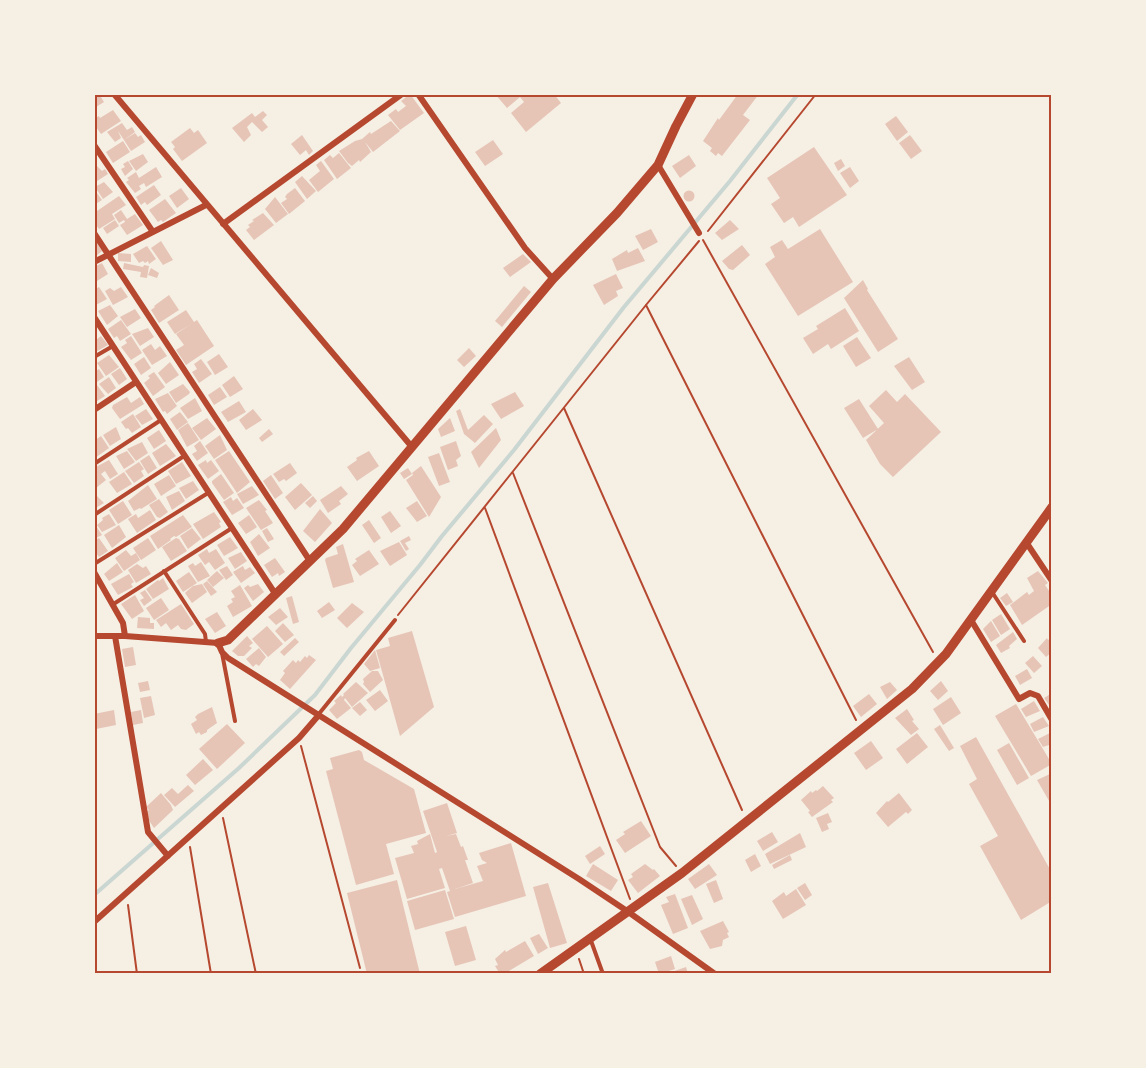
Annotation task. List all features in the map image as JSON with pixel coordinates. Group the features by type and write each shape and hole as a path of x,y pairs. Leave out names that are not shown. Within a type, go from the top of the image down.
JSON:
{"street":[{"path":"114,94 412,447"},
{"path":"223,224 402,94"},
{"path":"418,94 525,248 553,279"},
{"path":"220,647 343,529 553,279 617,213 658,165 693,94"},
{"path":"94,145 153,232"},
{"path":"658,165 700,236"},
{"path":"94,262 206,205"},
{"path":"94,233 310,561"},
{"path":"94,317 276,595"},
{"path":"94,410 136,382"},
{"path":"540,974 682,873 912,690 939,662 1052,507"},
{"path":"1026,542 1052,581"},
{"path":"94,572 123,623 125,636"},
{"path":"971,620 1018,699 1030,693 1038,696 1052,720"},
{"path":"94,636 206,642 220,647 228,658 289,698 630,909 715,974"},
{"path":"115,636 148,832 167,854"},
{"path":"94,922 167,854 188,838 299,738 316,714"}],"lane":[{"path":"94,357 113,346"},
{"path":"94,464 161,420"},
{"path":"94,515 185,456"},
{"path":"94,564 208,493"},
{"path":"112,605 232,528"},
{"path":"164,571 205,634 206,642"},
{"path":"991,591 1024,641"},
{"path":"316,714 395,620"},
{"path":"220,647 235,721"},
{"path":"590,937 603,974"}],"path":[{"path":"395,620 700,236 732,202 816,94"},
{"path":"700,236 939,662"},
{"path":"646,305 861,730"},
{"path":"564,408 749,820"},
{"path":"513,472 660,847 682,873"},
{"path":"485,508 630,909"},
{"path":"299,738 360,968"},
{"path":"220,809 226,826 256,974"},
{"path":"188,838 211,974"},
{"path":"126,893 136,974"},
{"path":"575,948 584,974"}],"building":[{"path":"94,94 99,94 104,102 96,107"},
{"path":"410,94 424,113 400,130 388,115 406,106 401,101"},
{"path":"495,94 532,96 554,94 561,103 526,132 511,113 524,102 520,97 507,108"},
{"path":"738,94 759,94 743,115 750,120 722,156 718,153 716,156 710,151 712,148 703,141"},
{"path":"113,110 121,121 101,134 94,124 94,119"},
{"path":"263,111 267,115 262,120 268,127 262,132 252,122 247,127 251,135 244,142 232,128 252,113 255,117"},
{"path":"896,116 908,132 897,141 885,124"},
{"path":"391,121 400,131 373,152 365,142 371,152 352,166 348,163 339,151"},
{"path":"122,123 127,130 132,127 135,132 124,140 118,131 121,138 115,142 107,132"},
{"path":"190,128 194,133 198,130 207,143 182,161 171,142"},
{"path":"135,133 138,137 141,135 145,142 131,151 124,140"},
{"path":"302,135 313,151 309,155 306,150 300,155 291,144"},
{"path":"910,135 922,151 911,159 899,143"},
{"path":"493,140 503,154 485,166 475,152"},
{"path":"123,141 130,152 113,163 106,152"},
{"path":"814,147 847,195 799,227 793,217 784,223 771,204 780,198 767,178"},
{"path":"339,153 351,168 337,179 324,160 330,155 333,158"},
{"path":"143,154 148,162 136,171 129,161"},
{"path":"689,155 696,166 680,178 672,166"},
{"path":"841,159 845,166 838,171 834,163"},
{"path":"128,161 133,169 125,176 121,169"},
{"path":"321,161 334,179 318,192 309,180 320,171 316,165"},
{"path":"94,163 102,171 105,169 108,174 94,183"},
{"path":"156,167 162,177 146,187 144,183 135,193 126,182 129,180 127,178 136,172 139,178"},
{"path":"850,167 859,181 850,188 840,173"},
{"path":"302,176 316,191 307,199 295,182"},
{"path":"104,182 113,192 103,199 95,187"},
{"path":"154,185 161,195 147,205 145,202 141,205 136,197"},
{"path":"181,188 189,199 177,208 169,196"},
{"path":"295,188 305,201 289,214 281,203"},
{"path":"94,189 102,200 94,205"},
{"path":"689,191 693,192 693,200 689,201 685,200 684,196 685,192"},
{"path":"119,196 126,205 112,214 115,219 99,229 94,222 94,213"},
{"path":"275,197 288,214 276,223 265,209"},
{"path":"165,199 176,213 163,222 161,220 158,222 149,210"},
{"path":"121,210 127,219 135,214 143,225 127,235 120,225 125,222 124,220 119,223 114,215"},
{"path":"263,213 274,225 254,240 246,230 250,227 248,225 254,221 252,220"},
{"path":"115,220 119,226 107,234 103,228"},
{"path":"730,220 739,229 722,240 715,233"},
{"path":"651,229 658,242 643,250 635,236"},
{"path":"820,229 853,282 798,316 765,264 775,257 770,247 782,240 788,249"},
{"path":"94,239 102,251 96,256 94,256"},
{"path":"161,241 173,260 163,265 151,248"},
{"path":"742,245 750,255 733,270 729,269 722,261"},
{"path":"147,246 156,259 149,264 148,261 139,263 133,254"},
{"path":"638,248 645,261 617,271 612,259 627,250 628,253"},
{"path":"118,253 131,254 131,262 118,261"},
{"path":"523,254 531,262 510,277 503,268"},
{"path":"102,263 108,274 97,281 94,276 94,267"},
{"path":"124,263 149,266 147,278 140,277 141,272 123,269"},
{"path":"151,268 159,273 157,278 148,275"},
{"path":"616,274 623,288 616,291 618,296 604,305 593,285"},
{"path":"863,280 898,339 878,352 844,298"},
{"path":"524,286 531,292 502,327 495,321"},
{"path":"99,287 107,299 94,306 96,297 94,290"},
{"path":"121,287 128,297 113,305 105,291 110,288 114,291"},
{"path":"169,295 179,310 159,323 151,310"},
{"path":"110,305 118,316 107,325 98,311"},
{"path":"845,308 859,331 831,349 828,344 813,354 803,338 818,329 816,326"},
{"path":"135,309 141,318 127,327 120,317"},
{"path":"186,310 194,322 197,320 214,346 186,365 176,350 184,345 176,334 191,324 175,334 167,322"},
{"path":"121,320 131,334 120,341 117,336 114,338 108,329"},
{"path":"148,328 154,337 140,346 132,334"},
{"path":"101,336 108,345 94,353 94,344"},
{"path":"131,336 142,353 131,360 121,347"},
{"path":"857,337 871,358 856,367 843,346"},
{"path":"151,344 155,350 160,346 167,356 152,365 142,350"},
{"path":"469,348 476,356 464,367 457,360"},
{"path":"219,354 228,367 215,375 207,362"},
{"path":"109,355 119,367 106,376 97,363"},
{"path":"144,357 151,368 141,375 134,364"},
{"path":"909,357 925,382 912,390 894,366"},
{"path":"201,359 212,374 199,383 192,372 197,369 194,364"},
{"path":"170,362 179,375 166,384 158,373"},
{"path":"120,368 127,379 119,385 111,374"},
{"path":"99,369 104,377 94,384 94,372"},
{"path":"154,372 165,387 153,396 144,383"},
{"path":"234,376 243,389 230,397 222,385"},
{"path":"109,377 116,388 108,394 99,384"},
{"path":"183,384 190,392 176,403 169,392"},
{"path":"97,385 105,396 94,403 94,387"},
{"path":"220,387 227,397 214,405 208,395"},
{"path":"886,390 897,402 905,394 941,432 893,477 880,464 866,440 884,423 869,406"},
{"path":"515,392 524,406 501,419 491,404"},
{"path":"168,393 177,406 167,414 163,412 155,399"},
{"path":"127,397 131,403 140,397 144,404 120,419 112,408 113,405"},
{"path":"195,398 202,411 188,419 180,408"},
{"path":"859,399 878,429 863,438 844,408"},
{"path":"239,401 246,412 228,422 221,412"},
{"path":"146,409 153,419 142,425 135,416"},
{"path":"253,409 262,420 246,430 239,420"},
{"path":"460,409 468,430 484,415 493,424 475,443 464,434 456,411"},
{"path":"180,412 188,422 177,430 170,419"},
{"path":"133,414 141,427 132,433 121,422"},
{"path":"207,418 216,429 201,440 192,428"},
{"path":"450,418 455,431 441,437 438,429"},
{"path":"188,423 199,440 187,447 178,430"},
{"path":"116,427 121,439 110,446 103,435"},
{"path":"496,428 501,440 479,468 471,452"},
{"path":"269,429 273,434 262,442 259,438"},
{"path":"159,430 166,441 154,449 147,438"},
{"path":"220,435 227,450 214,459 205,446"},
{"path":"101,436 109,448 95,458 94,441"},
{"path":"200,441 208,453 197,461 192,454 197,451 194,446"},
{"path":"456,441 461,456 456,460 458,466 448,470 440,447"},
{"path":"142,442 148,453 136,461 127,449"},
{"path":"166,444 176,456 160,466 152,453"},
{"path":"127,451 135,462 124,469 116,456"},
{"path":"229,451 250,482 237,493 215,460"},
{"path":"369,451 379,466 357,481 347,467 357,460 356,458"},
{"path":"439,453 450,482 439,486 428,457"},
{"path":"149,455 157,468 148,474 140,461"},
{"path":"109,460 118,474 110,479 105,471 101,474 106,480 96,488 94,468"},
{"path":"206,460 207,463 211,460 219,471 208,479 198,465"},
{"path":"139,462 144,469 141,471 144,476 134,483 125,471"},
{"path":"182,462 191,476 176,484 168,471"},
{"path":"290,463 297,473 286,481 284,479 279,482 273,474"},
{"path":"421,466 441,497 429,517 406,480"},
{"path":"408,468 412,474 404,479 400,473"},
{"path":"124,472 132,484 117,493 109,482"},
{"path":"221,474 234,493 224,500 212,483"},
{"path":"169,475 176,486 161,496 154,484"},
{"path":"271,475 283,493 275,499 263,481"},
{"path":"193,481 199,490 186,499 179,488"},
{"path":"301,483 312,495 295,510 285,497"},
{"path":"148,485 157,499 134,511 128,501"},
{"path":"252,486 259,495 243,504 237,494"},
{"path":"341,486 348,494 339,501 341,504 328,513 320,500"},
{"path":"179,491 185,501 172,510 166,497"},
{"path":"94,493 104,503 94,509"},
{"path":"313,496 317,501 310,508 305,503"},
{"path":"231,497 233,501 237,498 244,508 232,515 223,502"},
{"path":"159,499 168,512 160,518 149,505"},
{"path":"259,500 273,523 261,530 246,508"},
{"path":"123,501 132,515 118,524 109,510"},
{"path":"417,501 427,516 417,522 406,508"},
{"path":"320,509 332,523 315,542 303,531"},
{"path":"150,510 156,520 137,533 128,519 136,514 138,518"},
{"path":"390,511 401,526 391,533 381,517"},
{"path":"214,512 221,522 219,523 221,527 203,539 193,524"},
{"path":"109,514 116,525 102,532 97,525"},
{"path":"183,515 192,527 174,536 158,549 150,536"},
{"path":"249,515 257,527 246,534 238,523"},
{"path":"369,520 381,538 374,543 362,525"},
{"path":"94,523 102,535 94,539"},
{"path":"119,525 126,537 112,548 104,535"},
{"path":"192,528 201,539 188,549 180,536"},
{"path":"267,528 274,539 268,542 262,531"},
{"path":"259,534 270,548 258,556 250,542"},
{"path":"409,536 411,540 405,543 409,549 406,551 400,541"},
{"path":"230,537 238,548 224,556 217,545"},
{"path":"99,538 108,551 99,557 94,550 94,541"},
{"path":"148,538 156,550 141,560 133,548"},
{"path":"176,538 187,551 171,561 162,547"},
{"path":"399,542 407,555 390,566 380,551"},
{"path":"343,544 354,582 333,588 325,560 338,554 336,547"},
{"path":"207,549 209,553 216,549 225,563 215,570 209,562 205,565 198,555"},
{"path":"126,550 131,556 136,553 140,560 124,571 115,558"},
{"path":"369,550 379,564 360,576 352,565 357,561 355,559"},
{"path":"241,552 247,561 235,569 228,558"},
{"path":"275,558 285,572 272,577 264,565"},
{"path":"201,562 210,576 198,582 188,566 193,563 195,566"},
{"path":"117,563 123,572 109,581 104,574"},
{"path":"137,564 143,568 146,566 151,574 136,583 128,570"},
{"path":"227,566 233,575 226,580 219,570"},
{"path":"243,566 245,570 250,567 255,573 241,583 233,572"},
{"path":"217,571 224,578 213,587 207,580"},
{"path":"1038,571 1048,583 1045,585 1052,595 1052,604 1022,625 1010,605 1027,592 1029,595 1034,591 1027,578"},
{"path":"189,572 197,583 183,592 176,581"},
{"path":"129,574 134,582 131,584 133,587 118,595 111,584"},
{"path":"163,578 169,589 153,599 146,589"},
{"path":"207,581 217,592 211,596 203,584"},
{"path":"202,584 207,592 192,603 185,593 193,586"},
{"path":"258,584 264,592 253,601 244,588"},
{"path":"240,585 252,606 233,617 227,606 233,602 231,599 235,597 231,591"},
{"path":"145,590 152,600 144,606 140,600 144,598 140,593"},
{"path":"1007,593 1013,602 1006,606 1000,598"},
{"path":"135,595 144,611 132,619 121,604"},
{"path":"292,596 299,622 293,624 286,598"},
{"path":"161,598 169,610 154,620 146,608"},
{"path":"329,602 335,610 322,618 317,611"},
{"path":"352,603 364,612 347,628 337,618"},
{"path":"181,604 194,624 186,630 181,629 178,625 171,630 166,623 161,627 156,620"},
{"path":"280,608 288,617 276,625 268,617"},
{"path":"217,612 226,626 215,633 205,619"},
{"path":"1001,614 1010,629 1001,635 992,620"},
{"path":"138,617 150,618 150,623 154,623 154,629 137,628"},
{"path":"991,621 1000,636 991,642 983,629"},
{"path":"283,623 294,635 285,642 275,631"},
{"path":"267,626 283,644 268,657 252,639"},
{"path":"412,631 434,707 400,736 376,650 390,646 388,638"},
{"path":"1013,632 1017,639 1009,646 1010,648 1001,653 996,645"},
{"path":"247,636 253,643 249,646 252,648 244,656 238,656 232,651"},
{"path":"1052,637 1052,652 1046,657 1038,648 1047,638 1048,640"},
{"path":"295,638 299,642 284,656 280,652"},
{"path":"133,647 136,665 125,667 122,649"},
{"path":"259,648 266,657 259,666 256,664 253,667 246,659"},
{"path":"375,650 380,668 370,671 364,664"},
{"path":"309,655 316,660 290,689 280,680 285,673 283,671 293,660 296,663 298,660 300,662"},
{"path":"1033,656 1042,666 1034,673 1025,663"},
{"path":"1027,669 1032,678 1020,685 1015,676"},
{"path":"372,671 378,671 383,680 370,692 363,684 363,679"},
{"path":"148,681 150,690 140,692 138,683"},
{"path":"941,681 948,691 938,700 930,691"},
{"path":"356,682 368,693 352,707 345,698 344,700 351,708 337,719 329,710 336,703 334,701 341,695 342,697"},
{"path":"890,682 897,690 887,699 880,687"},
{"path":"380,690 388,701 375,711 366,700"},
{"path":"1052,693 1052,709 1044,698"},
{"path":"869,694 877,704 861,717 853,706"},
{"path":"151,696 155,715 144,718 140,698"},
{"path":"951,697 961,713 943,725 933,709"},
{"path":"1034,701 1040,711 1026,717 1021,709"},
{"path":"360,702 367,710 360,716 352,708"},
{"path":"1016,704 1052,764 1031,776 995,716"},
{"path":"212,707 217,723 207,732 201,735 199,732 196,734 191,724 197,720 195,717"},
{"path":"907,709 914,720 912,721 919,729 911,735 895,718"},
{"path":"114,710 116,725 96,729 94,714"},
{"path":"141,710 143,723 133,725 131,712"},
{"path":"1043,717 1049,726 1034,732 1030,724"},
{"path":"227,724 245,743 217,769 199,749"},
{"path":"940,725 954,748 949,751 934,729"},
{"path":"1052,732 1052,744 1043,747 1038,739"},
{"path":"917,733 928,747 907,764 896,749"},
{"path":"976,737 1052,873 1052,901 1021,920 980,846 998,836 969,784 977,779 960,746"},
{"path":"871,741 883,758 866,770 854,753"},
{"path":"1009,743 1029,778 1017,785 997,750"},
{"path":"359,750 364,760 414,789 426,833 386,844 394,874 356,885 326,771 333,769 330,758"},
{"path":"203,759 213,770 195,785 186,775"},
{"path":"1050,774 1052,777 1052,806 1037,780"},
{"path":"188,785 194,791 175,807 164,795 172,788 178,794"},
{"path":"823,786 834,798 831,800 833,802 812,817 801,800 811,791 812,793 817,791"},
{"path":"161,793 173,810 154,828 148,819 146,812 149,810 146,807"},
{"path":"899,793 912,810 908,814 906,812 888,827 876,813 887,801"},
{"path":"447,803 457,833 446,836 456,834 461,847 463,846 473,883 455,889 483,881 477,866 487,863 482,860 479,853 511,843 526,896 455,917 447,892 450,891 442,868 439,869 445,888 407,899 395,858 414,853 411,846 418,844 417,841 430,834 435,853 437,852 423,811"},
{"path":"828,813 832,822 827,824 829,829 822,832 816,818"},
{"path":"641,821 651,836 625,853 616,840 625,834 623,832"},
{"path":"772,832 778,842 763,851 757,841"},
{"path":"800,833 806,847 770,864 765,854"},
{"path":"600,846 605,854 590,864 585,856"},
{"path":"755,854 761,866 751,872 745,860"},
{"path":"790,855 792,860 774,869 772,865"},
{"path":"593,864 618,880 611,891 586,876"},
{"path":"645,864 660,876 638,893 628,880 633,877 631,874"},
{"path":"709,864 717,875 695,889 688,879"},
{"path":"397,880 420,974 367,974 347,893"},
{"path":"716,880 723,899 714,903 706,884"},
{"path":"548,883 567,943 550,948 533,887"},
{"path":"805,883 812,895 805,900 797,888"},
{"path":"796,889 806,905 783,919 772,901 784,892 786,896"},
{"path":"445,890 454,919 415,930 407,901"},
{"path":"675,894 688,928 673,934 661,905 669,902 666,897"},
{"path":"692,895 703,919 692,925 681,899"},
{"path":"723,921 729,937 723,940 722,946 710,949 700,931"},
{"path":"466,926 476,960 455,966 445,932"},
{"path":"539,934 548,948 538,954 530,938"},
{"path":"525,941 534,956 504,974 500,974 495,966 498,965 495,959 505,950 506,952"},
{"path":"671,956 675,969 659,974 655,962"},
{"path":"686,967 688,974 669,974 669,973"}],"waterway":[{"path":"94,895 239,768 315,695 514,450 624,307 730,181 798,94"}]}
